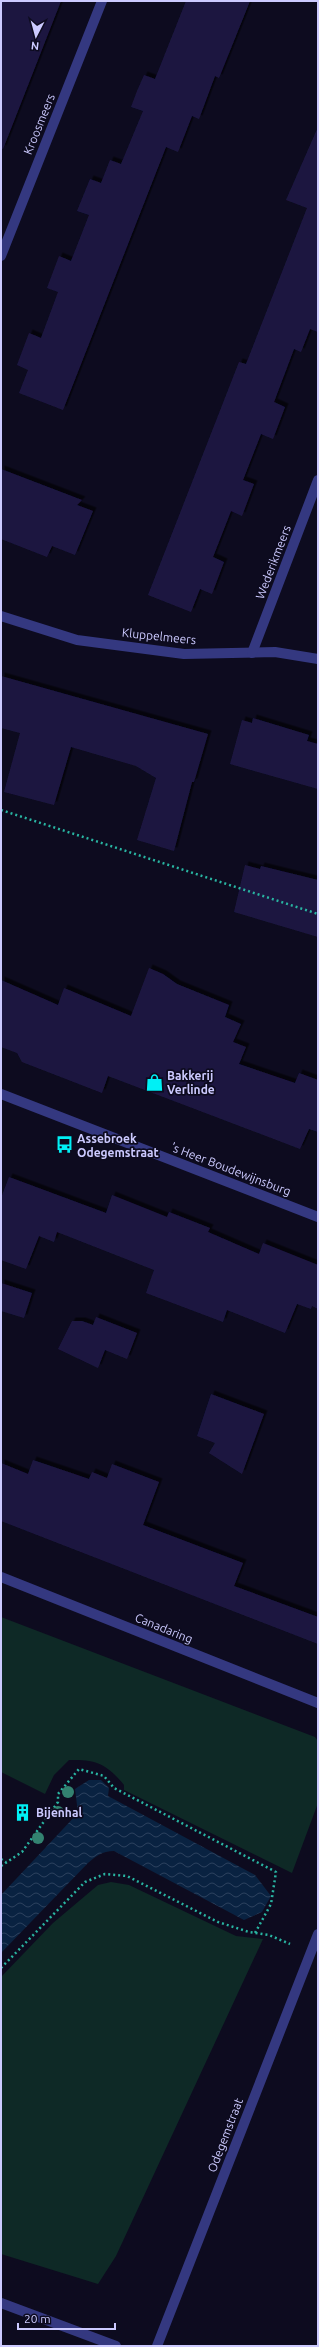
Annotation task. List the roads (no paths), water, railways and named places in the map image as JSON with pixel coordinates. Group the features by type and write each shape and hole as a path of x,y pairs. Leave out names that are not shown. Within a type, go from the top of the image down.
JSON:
{"street":[{"name":"Kroosmeers","path":"1,256 102,1"},
{"name":"Wederikmeers","path":"252,653 318,480"},
{"name":"Kluppelmeers","path":"1,616 77,640 184,654 275,652 318,659"},
{"name":"'s Heer Boudewijnsburg","path":"1,1094 318,1216"},
{"name":"Canadaring","path":"1,1577 318,1703"},
{"name":"Odegemstraat","path":"157,2346 318,1934"},
{"path":"1,2303 116,2346"}],"water":[{"path":"89,1780 101,1780 109,1788 108,1796 255,1875 271,1896 262,1912 244,1920 114,1851 110,1851 100,1854 88,1863 1,1953 1,1895 78,1813 75,1789"}],"place":[{"name":"Bakkerij Verlinde","path":"154,1082"},
{"name":"Assebroek Odegemstraat","path":"64,1145"},
{"name":"Bijenhal","path":"23,1812"}]}
